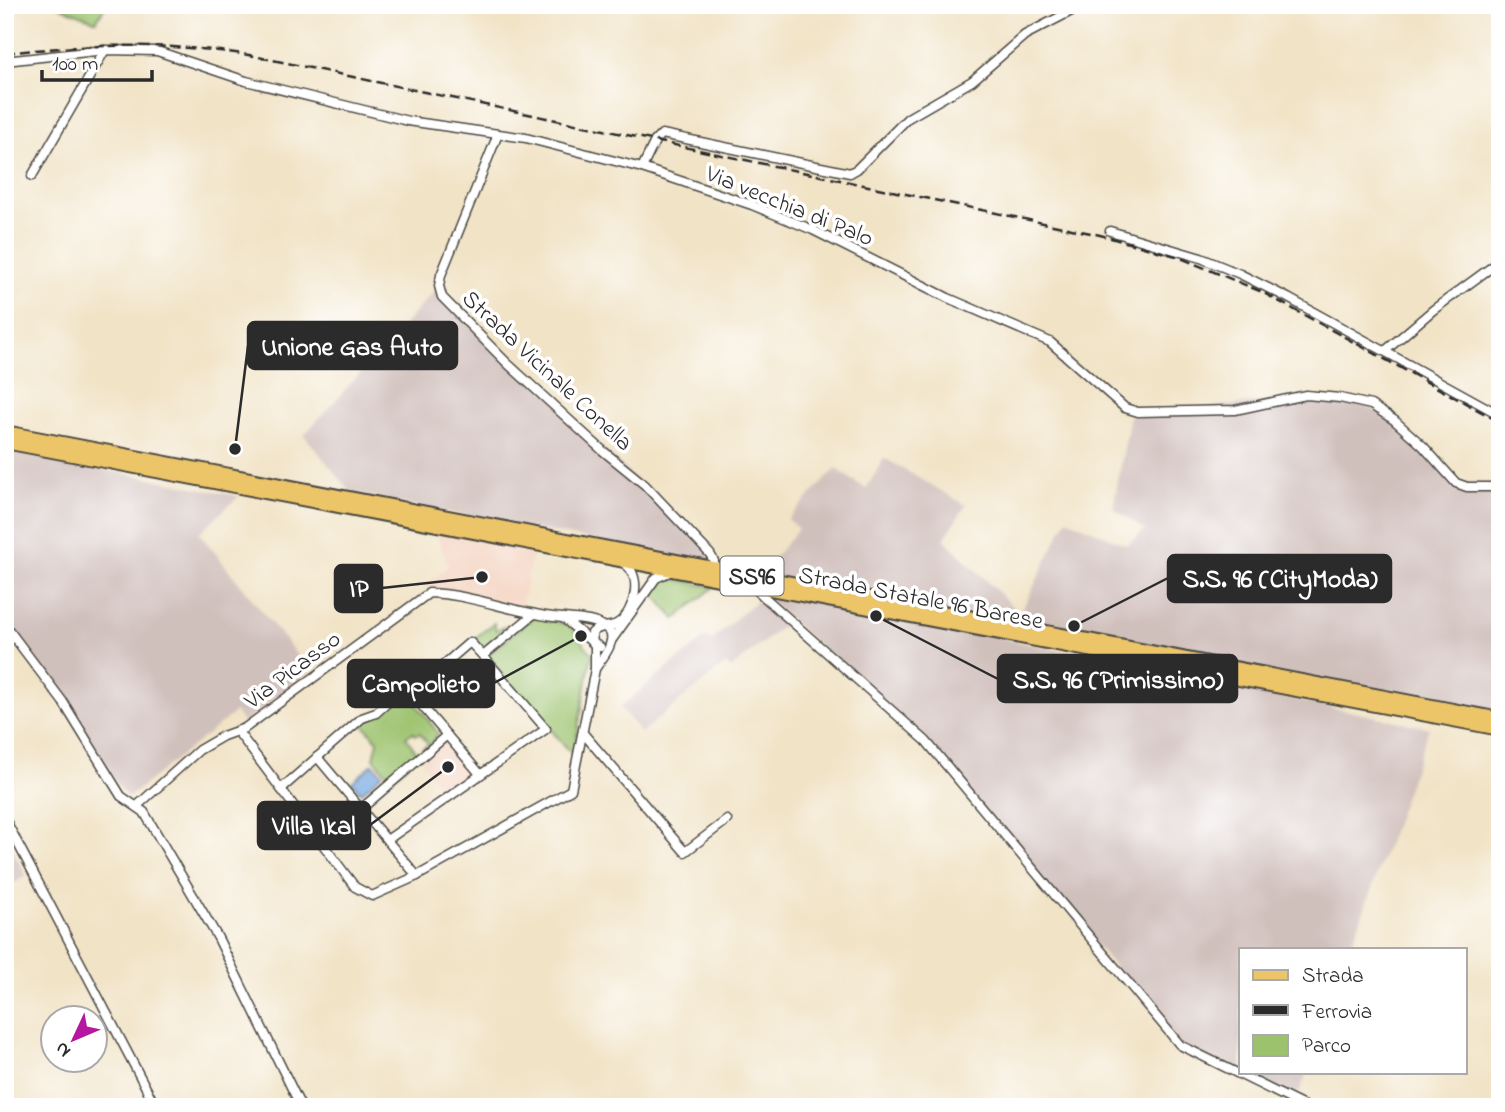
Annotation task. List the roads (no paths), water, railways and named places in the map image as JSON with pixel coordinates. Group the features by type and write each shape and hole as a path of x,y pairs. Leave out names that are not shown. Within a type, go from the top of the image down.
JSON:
{"main road":[{"name":"Strada Statale 96 Barese","path":"5,432 1500,719"},
{"name":"Strada Statale 96 Barese","path":"5,442 1500,729"}],"street":[{"path":"642,168 655,141 662,134 667,134 708,145 850,173 908,118 972,82 1026,35 1083,5"},
{"path":"32,176 105,50"},
{"name":"Via vecchia di Palo","path":"6,62 105,50 157,51 259,85 408,121 540,142 642,168 752,205 813,230 948,298 1050,342 1125,408 1138,412 1235,410 1306,395 1340,398 1371,405 1394,420 1423,446 1456,483 1467,487 1500,487"},
{"name":"Strada Vicinale Conella","path":"498,134 442,275 439,286 442,297 507,363 602,450 645,485 710,554 714,561 713,568"},
{"path":"1110,231 1201,258 1240,274 1500,415"},
{"path":"1385,351 1433,310 1500,261"},
{"path":"238,732 355,887 372,896 417,876 571,790 594,669 594,644 591,636 594,630 618,623 624,618 634,595 633,574 628,566 614,559"},
{"path":"594,669 656,578 678,570"},
{"path":"751,585 926,741 1180,1045 1306,1107"},
{"name":"Via Picasso","path":"138,806 199,750 223,736 238,732 424,595 435,593 534,614 572,618 604,627"},
{"path":"483,656 534,614"},
{"path":"564,618 594,644 601,647 610,643"},
{"path":"5,625 63,702 121,796 138,806 160,839 218,938 301,1107"},
{"path":"604,627 611,633 610,643"},
{"path":"387,840 546,729 470,642 411,693"},
{"path":"281,789 362,718 376,713 405,687 480,774"},
{"path":"583,733 685,852 727,820"},
{"path":"361,809 447,735"},
{"path":"317,757 417,876"},
{"path":"5,819 156,1107"}],"water":[{"path":"373,764 382,774 361,793 352,782"}],"railway":[{"path":"5,53 66,48 157,46 249,55 1100,235 1176,256 1262,292 1500,422"}],"place":[{"name":"Unione Gas Auto","path":"235,449"},
{"name":"IP","path":"482,577"},
{"name":"S.S. 96 (Primissimo)","path":"876,616"},
{"name":"S.S. 96 (CityModa)","path":"1074,626"},
{"name":"Campolieto","path":"581,636"},
{"name":"Villa Ikal","path":"448,767"}]}
